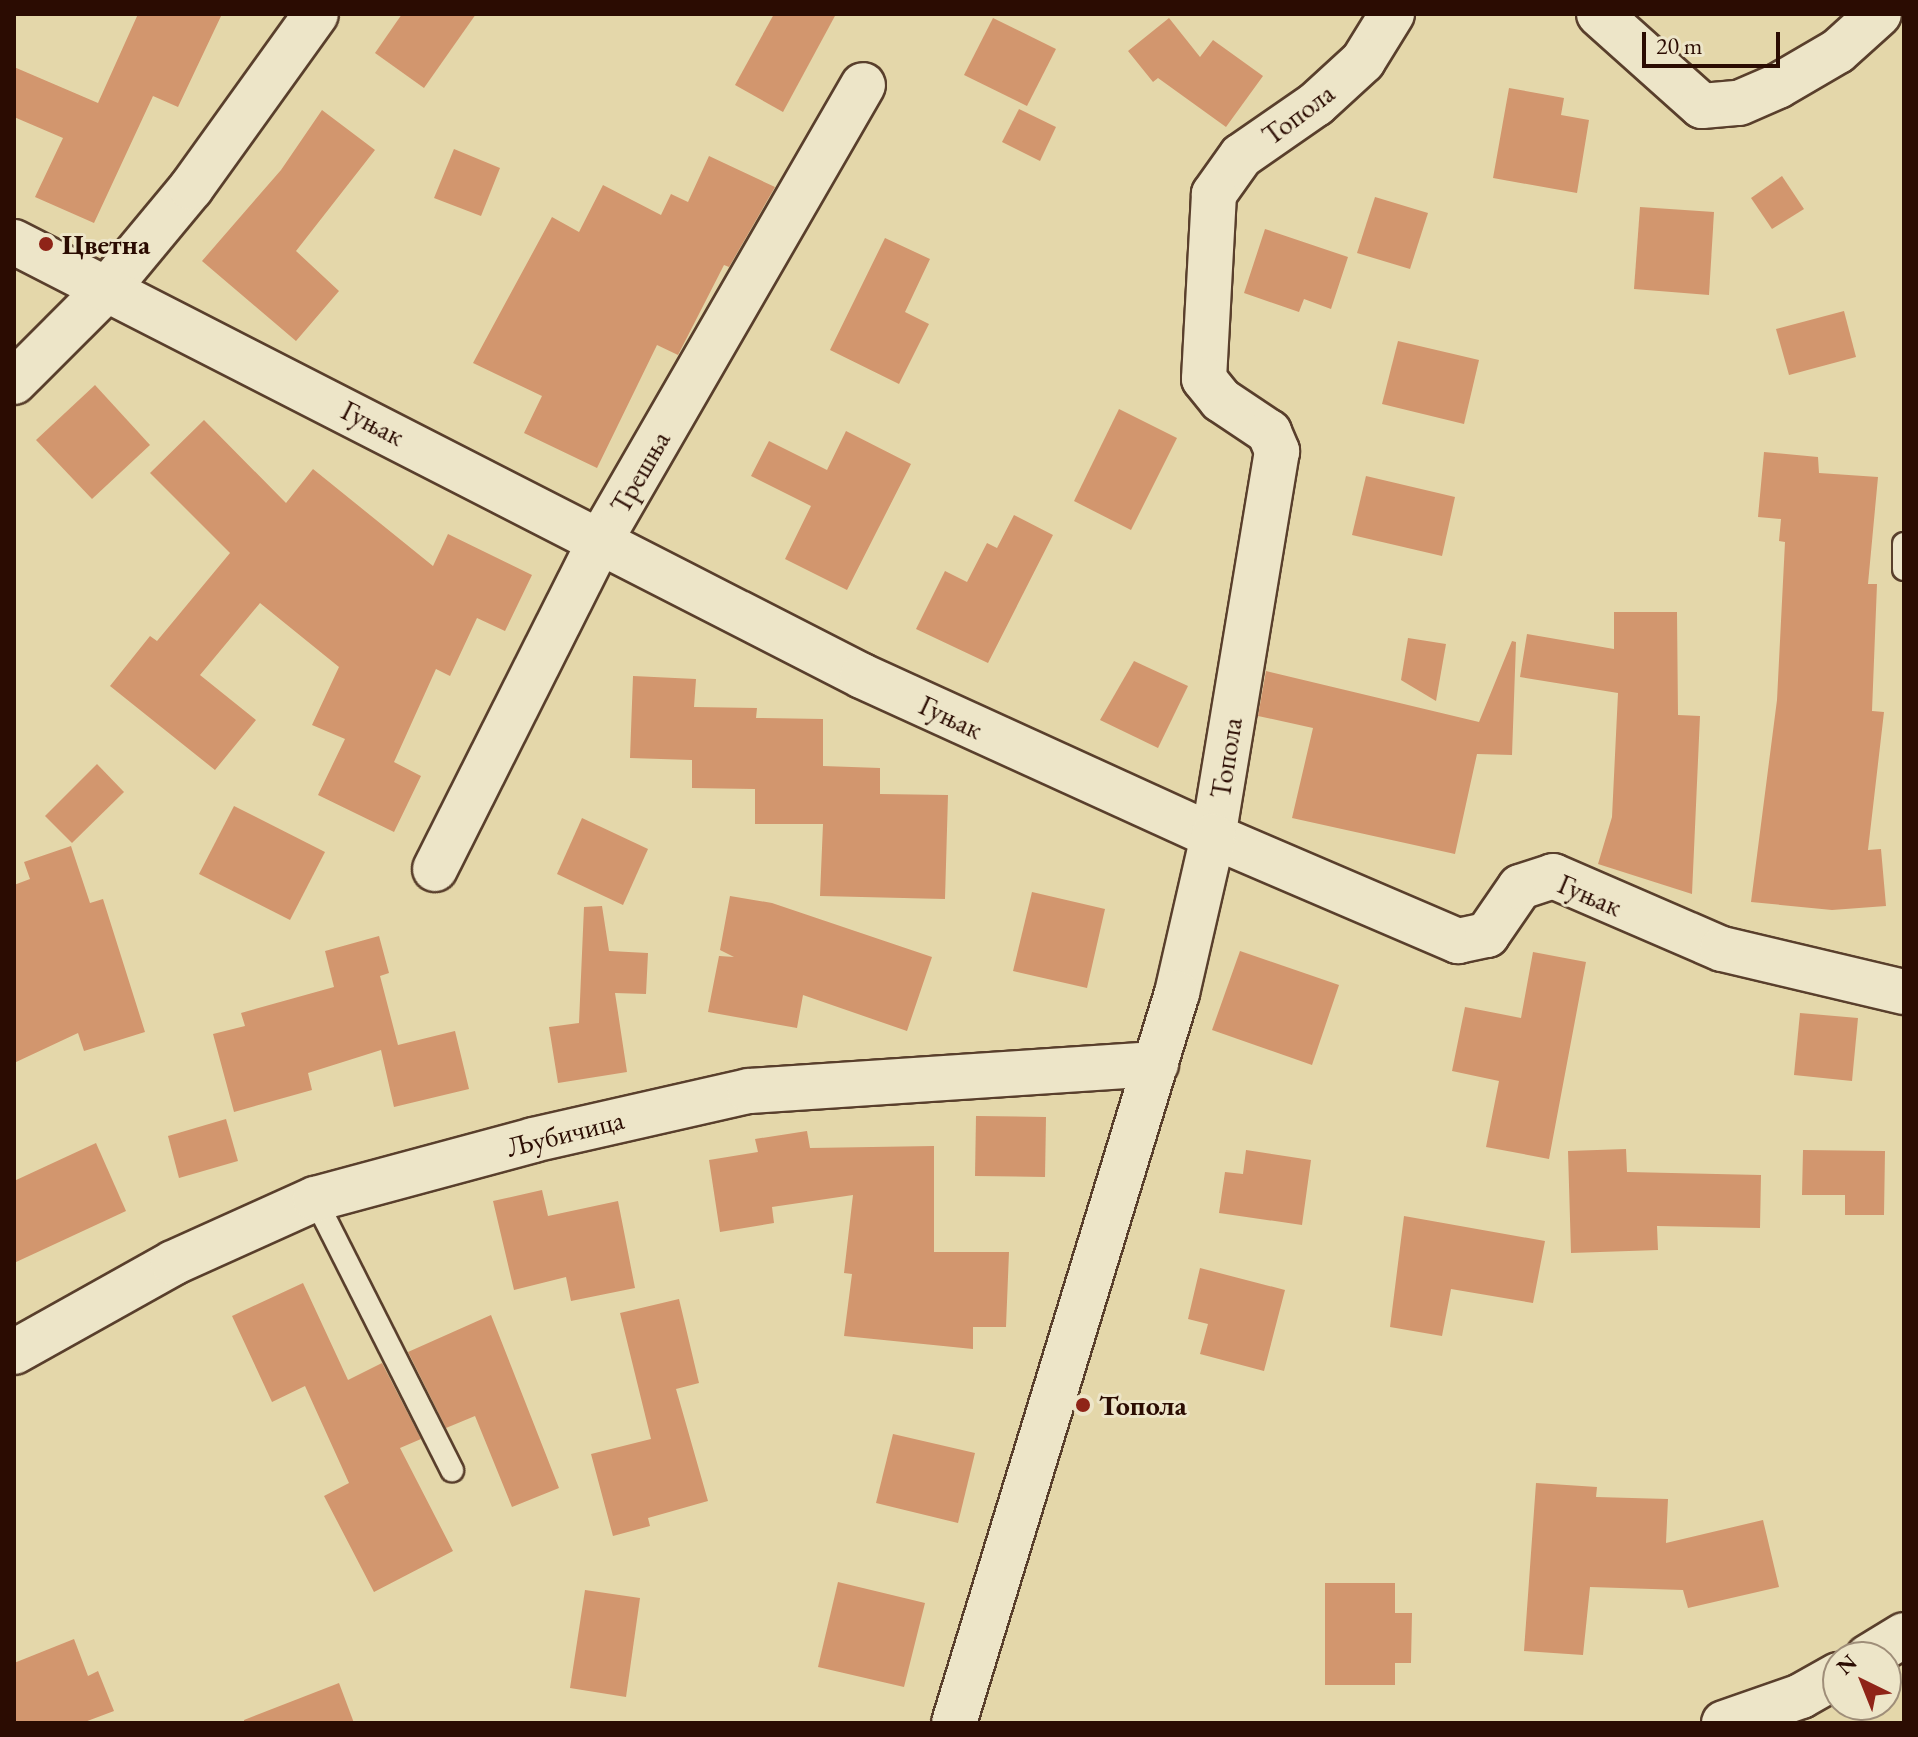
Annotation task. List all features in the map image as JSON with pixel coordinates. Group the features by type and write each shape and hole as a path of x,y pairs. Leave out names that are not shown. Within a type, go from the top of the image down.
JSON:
{"street":[{"path":"14,382 108,288 191,188 316,14"},
{"name":"Топола","path":"954,1723 1156,1064 1213,836 1277,451 1269,432 1221,400 1204,379 1214,194 1241,156 1316,104 1363,61 1392,14"},
{"path":"1599,14 1702,106 1739,103 1778,86 1838,51 1879,14"},
{"name":"Трешња","path":"435,869 601,539 863,85"},
{"name":"Гуњак","path":"14,242 601,539 862,676 1213,836 1458,941 1487,935 1520,887 1553,876 1722,949 1904,992"},
{"name":"Љубичица","path":"14,1352 173,1263 315,1199 533,1140 749,1091 1156,1064"},
{"path":"1724,1723 1781,1705 1822,1683"}],"lane":[{"path":"1904,544 1904,569"},
{"path":"315,1199 452,1470"}],"building":[{"path":"138,14 222,14 178,107 153,96 94,223 35,197 63,138 14,117 14,67 98,103"},
{"path":"402,14 476,14 424,88 375,53"},
{"path":"774,14 836,14 783,112 735,85"},
{"path":"993,18 1056,49 1027,106 964,75"},
{"path":"1169,18 1200,57 1213,40 1263,76 1226,127 1158,78 1153,82 1128,51"},
{"path":"1509,88 1564,98 1561,115 1589,120 1577,193 1493,178"},
{"path":"1019,109 1056,127 1040,161 1002,142"},
{"path":"322,110 375,150 296,251 339,291 296,341 202,261 281,170"},
{"path":"454,149 500,168 481,216 434,198"},
{"path":"709,156 775,187 729,267 724,265 678,355 657,345 597,468 524,433 542,396 473,363 552,217 579,232 603,185 661,215 671,194 688,202"},
{"path":"1782,176 1804,209 1772,229 1751,198"},
{"path":"1375,197 1428,213 1410,269 1357,253"},
{"path":"1640,207 1714,212 1709,295 1634,289"},
{"path":"1265,229 1348,257 1331,309 1304,299 1299,312 1244,293"},
{"path":"885,238 930,259 905,312 929,324 899,384 830,350"},
{"path":"1844,311 1856,357 1789,375 1776,329"},
{"path":"1398,341 1479,360 1464,424 1382,404"},
{"path":"95,385 150,445 92,499 36,440"},
{"path":"1119,409 1177,438 1131,530 1074,501"},
{"path":"204,420 286,503 313,469 433,566 448,534 532,575 505,631 477,618 450,676 436,669 394,762 421,776 394,832 318,795 345,739 312,725 339,667 260,603 200,675 256,720 215,770 110,686 150,636 157,641 230,553 150,473"},
{"path":"846,431 911,464 847,590 785,559 811,506 751,476 769,441 827,470"},
{"path":"1764,452 1818,457 1819,473 1878,477 1868,584 1877,584 1872,711 1884,712 1868,850 1881,849 1886,906 1832,910 1751,902 1777,700 1785,542 1779,541 1781,519 1758,517"},
{"path":"1366,476 1455,497 1442,556 1352,535"},
{"path":"1014,515 1053,535 988,663 916,629 945,571 967,582 987,543 997,548"},
{"path":"1614,612 1677,612 1678,715 1700,716 1692,894 1598,864 1612,817 1618,693 1520,677 1527,634 1614,649"},
{"path":"1408,638 1446,644 1436,701 1401,680"},
{"path":"1512,641 1516,642 1512,755 1477,754 1455,854 1292,818 1313,728 1258,716 1266,671 1479,722"},
{"path":"1134,661 1188,686 1158,748 1100,720"},
{"path":"633,676 696,679 694,707 757,708 756,718 823,719 823,766 880,768 880,794 948,795 945,899 820,896 823,824 755,824 755,789 692,788 692,760 630,758"},
{"path":"97,764 124,792 72,843 45,816"},
{"path":"234,806 325,852 290,920 199,874"},
{"path":"582,818 648,849 623,905 557,874"},
{"path":"71,846 90,903 103,899 145,1032 84,1051 78,1033 14,1063 14,885 30,879 24,862"},
{"path":"1032,892 1105,909 1087,988 1013,971"},
{"path":"730,896 772,903 932,957 907,1031 803,995 797,1028 708,1012 719,956 734,957 720,950"},
{"path":"602,906 609,951 648,953 646,994 615,993 627,1072 558,1083 549,1027 579,1023 584,907"},
{"path":"379,936 389,973 380,976 398,1045 455,1031 469,1089 394,1107 381,1050 308,1073 312,1090 234,1112 213,1034 245,1026 241,1013 334,987 325,951"},
{"path":"1240,951 1339,985 1312,1065 1212,1030"},
{"path":"1533,952 1586,962 1549,1159 1486,1147 1499,1081 1452,1071 1465,1007 1521,1018"},
{"path":"1800,1013 1858,1018 1852,1081 1794,1075"},
{"path":"976,1116 1046,1117 1045,1177 975,1176"},
{"path":"226,1119 238,1161 179,1178 168,1136"},
{"path":"807,1131 810,1148 934,1146 934,1252 1009,1252 1006,1327 973,1327 973,1349 844,1336 852,1274 844,1273 853,1195 772,1207 774,1223 720,1232 709,1160 758,1152 755,1139"},
{"path":"96,1143 126,1211 14,1263 14,1181"},
{"path":"1626,1149 1627,1172 1761,1175 1760,1228 1657,1226 1658,1250 1571,1253 1568,1151"},
{"path":"1246,1150 1311,1160 1302,1225 1219,1213 1225,1172 1243,1174"},
{"path":"1803,1150 1885,1151 1884,1215 1845,1215 1845,1195 1802,1195"},
{"path":"542,1190 548,1216 618,1201 635,1288 571,1301 566,1277 514,1290 493,1201"},
{"path":"1404,1216 1545,1241 1533,1303 1451,1289 1442,1336 1390,1327"},
{"path":"1200,1268 1285,1290 1264,1371 1200,1354 1208,1324 1188,1319"},
{"path":"303,1283 348,1380 382,1363 421,1439 400,1448 453,1551 374,1592 324,1496 349,1483 305,1386 272,1402 232,1316"},
{"path":"679,1299 699,1383 676,1389 708,1501 648,1518 650,1526 613,1536 591,1454 651,1439 620,1313"},
{"path":"491,1315 559,1488 512,1507 475,1416 446,1428 408,1352"},
{"path":"893,1434 975,1453 958,1523 876,1503"},
{"path":"1536,1483 1597,1487 1596,1497 1668,1499 1666,1543 1763,1520 1779,1587 1688,1608 1683,1590 1590,1587 1583,1655 1524,1651"},
{"path":"838,1582 925,1603 904,1687 818,1667"},
{"path":"1325,1583 1395,1583 1395,1613 1412,1613 1411,1663 1395,1663 1395,1685 1325,1685"},
{"path":"585,1590 640,1598 626,1697 570,1688"},
{"path":"74,1639 88,1676 98,1671 114,1711 82,1723 14,1723 14,1663"},
{"path":"339,1683 354,1723 244,1723 244,1720"}],"place":[{"name":"Цветна","path":"46,244"},
{"name":"Топола","path":"1083,1405"}]}
